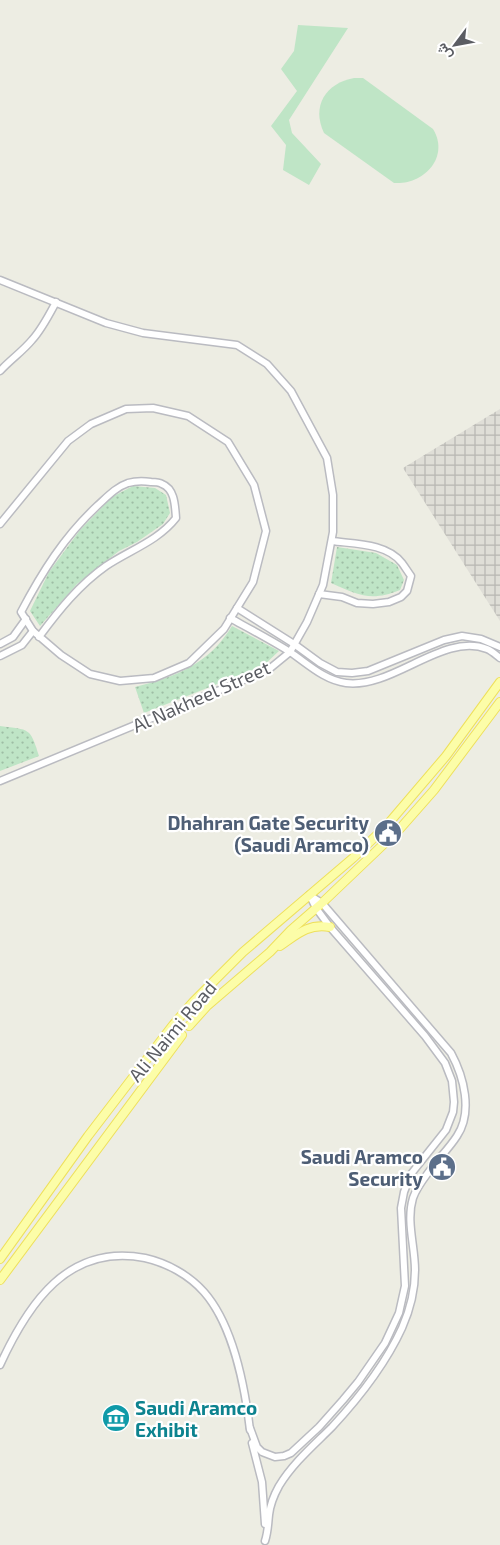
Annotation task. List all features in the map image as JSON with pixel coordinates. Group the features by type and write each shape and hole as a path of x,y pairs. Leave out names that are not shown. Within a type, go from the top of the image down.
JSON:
{"main road":[{"path":"388,824 446,756 500,682"},
{"path":"397,832 446,775 500,702"},
{"path":"399,812 399,820 403,822 408,820"},
{"name":"Ali Naimi Road","path":"0,1259 88,1136 173,1025 193,1002 243,952 353,858 379,833"},
{"path":"372,840 377,838 380,840 381,848"},
{"name":"Ali Naimi Road","path":"189,1026 213,1001 270,952 291,930 387,842"},
{"path":"270,952 304,930 316,926 330,927"},
{"name":"Ali Naimi Road","path":"0,1280 182,1035"}],"street":[{"name":"Al Nakheel Street","path":"0,280 106,322 143,332 237,345 267,364 291,391 327,458 334,496 332,541 323,585 307,622 290,652 268,670 0,781"},
{"path":"0,371 32,341 56,302"},
{"path":"0,524 68,441 92,424 126,409 152,408 188,416 228,442 254,485 266,531 253,582 224,629 189,663 154,678 120,680 90,674 61,656 39,637 21,612 47,565 67,538 113,491 129,483 145,481 163,484 172,492 176,518 146,544 107,566 80,587 39,637"},
{"path":"320,594 342,597 357,603 373,604 389,602 401,597 407,591 410,576 401,561 386,551 364,545 332,541"},
{"path":"237,608 294,644 320,664 337,672 352,674 368,670 444,640 462,636 482,638 500,647"},
{"path":"230,618 290,652 318,673 332,680 348,683 380,678 437,654 464,646 474,646 488,650 500,658"},
{"path":"0,644 13,637 26,619"},
{"path":"0,656 22,645 33,631"},
{"path":"265,1543 273,1501 278,1488 299,1460 332,1427 353,1401 385,1358 401,1330 411,1304 415,1270 410,1222 413,1198 423,1180 457,1136 463,1118 465,1097 461,1074 451,1053 309,895"},
{"path":"250,1428 257,1447 262,1452 275,1457 291,1453 319,1427 343,1400 386,1343 399,1313 405,1286 401,1208 404,1192 411,1174 446,1130 454,1102 452,1082 445,1063 425,1036 330,927 319,906"},
{"path":"446,1130 453,1138 457,1136"},
{"path":"411,1174 420,1173 423,1180"},
{"path":"0,1365 2,1354 37,1300 54,1282 87,1262 116,1256 138,1257 160,1262 176,1269 204,1291 218,1312 236,1360 244,1389 250,1428 262,1482 265,1543"}],"shaded area":[{"path":"500,409 500,621 403,468"}],"green space":[{"path":"298,25 348,28 289,120 292,133 321,164 309,185 283,170 286,145 271,126 297,91 281,69 294,51"},
{"path":"354,78 363,78 433,129 437,139 438,150 436,159 424,174 405,182 394,183 324,133 319,114 320,105 324,97 336,85"},
{"path":"133,486 155,488 166,495 170,513 163,524 137,542 119,551 77,584 40,626 30,611 49,572 80,530 112,497"},
{"path":"337,547 376,553 397,565 404,580 400,590 381,596 365,596 331,583"},
{"path":"232,626 279,651 263,666 144,713 135,687 164,679 190,667 213,650"},
{"path":"0,726 17,728 31,735 39,756 0,771"}],"place":[{"name":"Dhahran Gate Security (Saudi Aramco)","path":"388,833"},
{"name":"Saudi Aramco Security","path":"442,1167"},
{"name":"Saudi Aramco Exhibit","path":"116,1418"}]}
